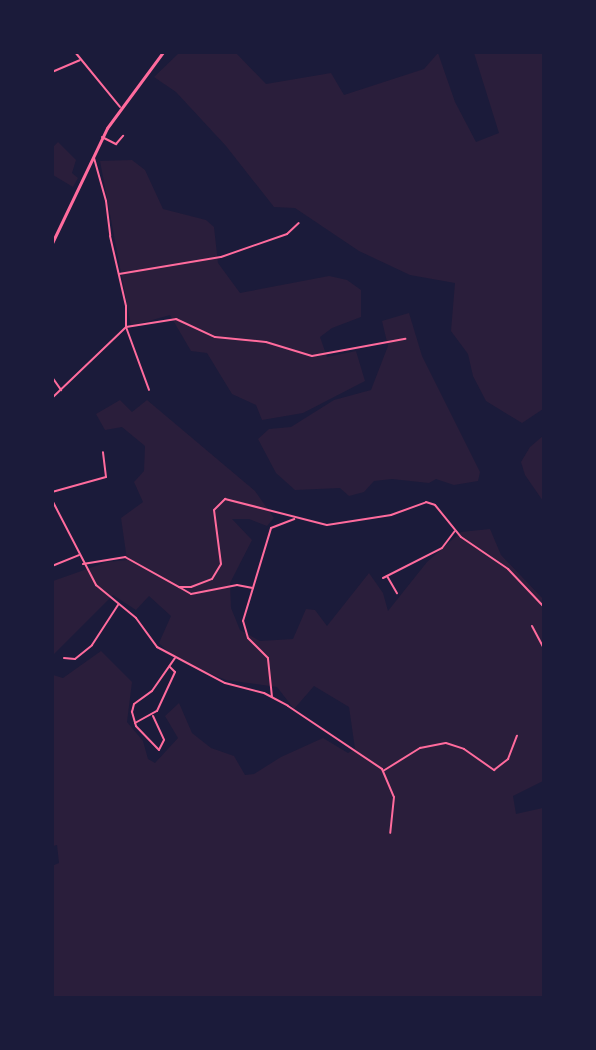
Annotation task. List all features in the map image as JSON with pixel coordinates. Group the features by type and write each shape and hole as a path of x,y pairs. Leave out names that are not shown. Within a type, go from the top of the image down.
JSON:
{"street":[{"path":"52,243 102,137 120,107 163,52"},
{"path":"75,53 120,107"},
{"path":"52,72 80,59"},
{"path":"102,137 116,144 123,136"},
{"path":"92,156 106,201 118,274 126,306 126,327 149,390"},
{"path":"118,274 222,257 287,234 299,223"},
{"path":"52,398 126,327 176,319 215,337 266,342 312,356 405,339"},
{"path":"52,376 61,390"},
{"path":"52,492 106,477 103,452"},
{"path":"179,587 200,585 217,573 221,547 214,510 219,502 232,499 294,519 327,525 391,515 426,502 435,505 454,531 508,569 543,608"},
{"path":"52,500 83,564 96,585 136,618 157,647 225,683 272,698 383,771 394,797 390,833"},
{"path":"272,698 268,658 248,638 243,621 271,528 294,519"},
{"path":"383,578 442,548 454,531"},
{"path":"53,566 79,555"},
{"path":"83,564 125,557 191,594 237,585 253,588"},
{"path":"387,576 397,593"},
{"path":"63,658 75,659 92,645 118,604"},
{"path":"532,626 543,649"},
{"path":"153,716 164,740 159,750 135,723 134,704 152,691 175,658"},
{"path":"135,723 153,716 175,672 169,666"},
{"path":"383,771 420,748 446,743 464,748 494,770 508,759 517,736"}],"shaded area":[{"path":"180,52 236,53 266,84 331,73 344,95 424,69 438,53 455,102 476,142 499,133 474,53 543,53 543,409 522,423 486,401 473,376 468,354 451,331 455,283 410,275 359,251 295,208 274,207 226,146 176,92 154,77"},
{"path":"58,142 76,160 72,173 78,178 73,187 53,175 53,147"},
{"path":"132,160 145,170 163,209 206,220 214,227 218,263 240,293 329,276 347,280 361,290 361,317 332,328 320,337 327,357 356,351 365,381 303,413 262,420 256,405 232,394 207,353 191,351 170,315 131,326 100,161"},
{"path":"409,313 422,356 480,472 478,481 454,485 436,479 429,483 392,479 374,481 364,492 349,496 340,488 295,490 276,473 258,439 269,429 291,427 334,400 371,390 388,346 382,321"},
{"path":"120,400 132,412 147,400 255,491 274,518 267,526 249,519 232,519 252,540 230,583 231,608 240,630 260,641 293,639 306,609 315,610 327,626 369,573 383,593 388,611 427,562 461,532 490,529 501,555 543,599 543,781 513,796 516,814 543,808 543,997 53,997 52,866 59,863 57,845 53,846 53,675 63,678 101,651 132,682 127,722 143,741 148,759 155,763 178,738 165,716 179,703 192,733 211,748 234,756 245,775 254,774 281,757 323,738 348,753 355,749 349,707 314,686 294,709 277,687 226,680 187,664 167,651 159,643 171,616 149,596 136,610 113,595 53,655 53,581 107,562 127,560 121,518 143,502 134,482 144,471 145,446 122,427 105,430 96,414"},
{"path":"543,436 543,501 525,475 521,462 530,447"}]}
